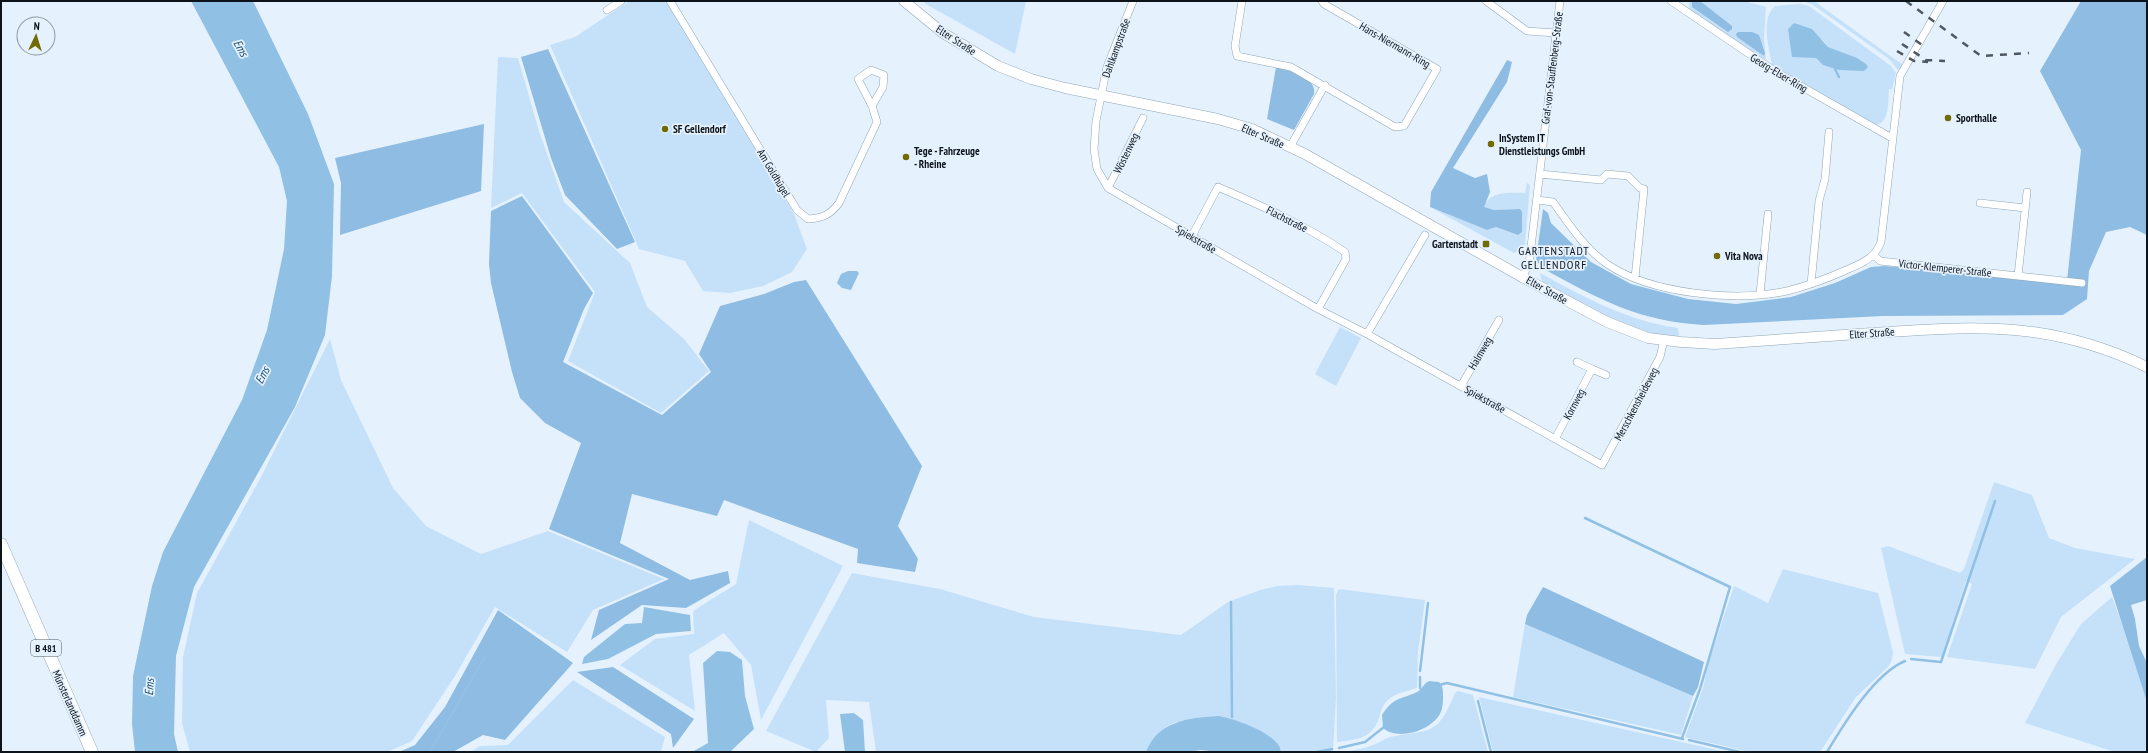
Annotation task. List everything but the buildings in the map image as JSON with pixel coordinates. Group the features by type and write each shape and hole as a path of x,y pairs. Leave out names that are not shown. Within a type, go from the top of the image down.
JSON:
{"main road":[{"name":"Elter Straße","path":"904,1 943,33 998,66 1031,79 1100,96 1218,119 1252,129 1290,147 1522,277 1621,328 1664,340 1715,344 1929,329 2000,328 2039,332 2070,338 2119,354 2147,366"},
{"name":"Münsterlanddamm","path":"1,544 92,752"}],"street":[{"path":"607,10 621,1"},
{"name":"Am Goldhügel","path":"670,1 797,210 808,219 821,218 830,214 839,203 877,122 872,106 858,79 871,70 884,75 883,86 872,106"},
{"name":"Dahlkampstraße","path":"1100,96 1107,67 1133,1"},
{"name":"Hans-Niermann-Ring","path":"1242,1 1236,46 1237,56 1291,67 1325,85 1395,127 1404,126 1437,69 1324,4 1322,1"},
{"path":"1486,1 1527,31 1556,33"},
{"name":"Graf-von-Stauffenberg-Straße","path":"1522,277 1529,264 1560,1"},
{"name":"Georg-Elser-Ring","path":"1671,1 1776,72 1892,138"},
{"path":"1537,200 1553,202 1590,250 1607,264 1635,278 1662,286 1704,293 1760,294 1786,291 1811,284 1850,268 1874,255 1881,242 1900,76 1943,1"},
{"path":"1290,147 1325,85"},
{"path":"1100,96 1094,149 1097,169 1108,188"},
{"name":"Wöstenweg","path":"1108,188 1143,118"},
{"path":"1811,284 1819,201 1825,178 1829,132"},
{"path":"1540,174 1601,180 1607,174 1628,176 1640,188 1644,189 1635,278"},
{"name":"Flachstraße","path":"1192,236 1218,187 1324,238 1345,252 1346,259 1318,309"},
{"name":"Spiekstraße","path":"1108,188 1318,309 1367,334 1602,465"},
{"path":"2018,276 2027,192"},
{"path":"1980,203 2025,208"},
{"path":"1760,294 1768,214"},
{"path":"1367,334 1425,235"},
{"name":"Victor-Klemperer-Straße","path":"1874,255 1880,261 2082,283"},
{"name":"Halmweg","path":"1461,386 1499,320"},
{"name":"Merschkensheideweg","path":"1602,465 1660,357 1664,340"},
{"path":"1577,362 1606,375"},
{"name":"Kornweg","path":"1556,439 1592,370"}],"shaded area":[{"name":"SF Gellendorf","path":"629,1 666,1 794,214 807,249 792,272 763,286 730,293 703,291 685,261 639,249 550,45 575,37"},
{"path":"927,1 1026,1 1015,54 924,3"},
{"path":"1689,1 1744,1 1766,7 1764,39 1766,59 1764,60 1689,9"},
{"path":"1692,1 1700,1 1732,26 1732,29 1728,32 1692,7"},
{"path":"1804,1 1814,1 1903,65 1898,70 1889,59 1813,5"},
{"path":"2081,1 2147,1 2147,235 2130,227 2106,232 2089,271 2087,299 2063,315 1883,316 1704,325 1680,323 1658,319 1619,307 1542,268 1536,260 1543,209 1548,213 1551,223 1591,262 1631,284 1688,299 1736,304 1791,297 1835,283 1871,267 1884,266 2067,281 2081,150 2040,71"},
{"path":"1800,4 1809,6 1891,66 1896,73 1892,89 1889,89 1886,115 1881,123 1876,125 1791,78 1772,65 1767,26 1770,12 1775,6","holes":["1822,39 1828,47 1841,53 1819,62 1816,58"]},
{"path":"1738,32 1752,32 1759,35 1765,53 1764,56 1737,37 1736,34"},
{"path":"548,49 635,242 617,249 565,195 551,158 521,57"},
{"path":"498,57 518,58 539,131 564,202 630,263 647,307 684,339 709,371 661,413 568,361 595,292 522,193 491,208"},
{"path":"1507,60 1512,62 1507,82 1453,168 1475,178 1487,174 1490,192 1484,207 1494,210 1520,209 1522,212 1522,232 1518,235 1496,227 1487,230 1430,207 1431,192"},
{"path":"1276,67 1295,73 1307,79 1314,88 1314,94 1294,130 1267,119"},
{"path":"484,124 481,191 340,235 341,183 335,158"},
{"path":"1527,183 1530,185 1525,244 1523,248 1514,253 1430,207 1487,230 1496,227 1518,235 1520,209 1494,210 1483,207 1496,195 1507,193 1525,193"},
{"path":"522,196 593,293 584,309 563,362 662,415 711,372 699,354 720,306 764,294 794,282 806,280 922,466 898,526 918,559 915,572 857,563 858,549 724,500 717,516 632,494 620,543 690,580 728,571 730,583 686,608 642,605 591,640 599,610 669,579 549,529 581,443 545,423 520,398 512,372 491,283 489,264 491,211"},
{"path":"1540,273 1606,307 1641,320 1678,328 1679,336 1646,332 1609,318 1572,300 1543,282"},
{"path":"1340,327 1361,338 1336,386 1315,374"},
{"path":"330,339 341,380 393,488 426,526 481,554 548,531 664,579 593,610 567,652 495,607 455,676 412,741 387,752 190,752 182,723 183,657 197,593 261,477"},
{"path":"1994,482 2032,495 2049,538 2075,548 2135,559 2061,617 2035,669 1947,657 1972,584 1966,581 1942,657 1905,654 1881,548 1888,546 1960,573 1964,569"},
{"path":"749,520 843,566 761,720 751,665 724,633 689,655 695,711 620,665 655,639 694,634 693,611 736,584"},
{"path":"2147,557 2147,600 2131,605 2135,619 2139,646 2147,663 2147,702 2110,586"},
{"path":"1783,569 1878,593 1893,652 1889,666 1856,697 1820,752 1750,752 1685,737 1703,688 1708,664 1734,586 1768,603"},
{"path":"852,573 940,589 1034,617 1181,635 1228,602 1260,590 1277,586 1298,585 1334,588 1336,698 1333,752 1281,752 1281,749 1176,722 1158,734 1146,752 876,752 869,702 826,700 829,738 816,752 766,731"},
{"path":"1543,587 1704,662 1698,687 1693,696 1525,624 1527,615"},
{"path":"1339,589 1425,600 1418,652 1417,688 1389,699 1382,708 1376,725 1368,734 1357,739 1337,742 1336,595"},
{"path":"2112,597 2125,632 2147,702 2147,752 2115,752 2025,723 2055,666 2081,624"},
{"path":"498,610 573,663 505,740 483,735 453,752 399,752 415,745 445,707"},
{"path":"1525,624 1693,696 1681,735 1513,697"},
{"path":"613,667 694,719 673,748 671,734 577,672"},
{"path":"573,680 665,737 661,752 471,752 479,746 508,745"},
{"path":"1458,691 1473,695 1488,752 1343,752 1370,746 1390,737 1424,731 1431,728 1443,717 1455,693"},
{"path":"1479,697 1726,752 1493,752"}],"water":[{"name":"Ems","path":"191,1 253,1 308,114 334,184 332,276 325,335 295,407 194,587 176,656 174,734 178,752 135,752 132,724 133,676 152,586 163,552 242,400 267,330 284,249 287,201 279,167"},
{"path":"1794,23 1812,29 1828,47 1857,58 1868,67 1864,71 1839,70 1823,65 1816,58 1792,57 1788,29"},
{"path":"848,271 857,271 859,273 851,290 842,288 837,283 841,274"},
{"path":"644,607 690,615 691,631 656,634 608,659 582,664 584,657 625,624 642,623"},
{"path":"717,651 730,652 742,660 745,696 754,729 730,752 692,752 708,743 703,663"},
{"path":"1429,681 1439,682 1442,688 1442,707 1440,714 1435,720 1422,729 1405,734 1389,732 1383,728 1382,715 1389,705 1396,700 1417,692"},
{"path":"854,713 863,720 865,752 845,752 840,714"},
{"path":"1218,716 1234,720 1265,733 1279,745 1281,752 1218,752 1201,750 1187,752 1146,752 1151,742 1158,734 1175,723 1196,718"}],"waterway":[{"path":"1835,69 1839,77"},
{"path":"1911,659 1941,662 1995,501"},
{"path":"1585,518 1730,587 1700,689 1682,738"},
{"path":"1231,602 1232,717"},
{"path":"1420,671 1428,603"},
{"path":"430,752 484,658"},
{"path":"1827,752 1851,714 1871,688 1893,667 1905,661"},
{"path":"1420,677 1420,688"},
{"path":"1439,685 1447,683 1683,739"},
{"path":"1478,701 1491,752"},
{"path":"1339,748 1365,742 1384,727"},
{"path":"1689,740 1740,752"},
{"path":"1317,752 1332,749"}],"railway":[{"path":"1906,1 1981,56 2029,53"},
{"path":"1904,32 1922,45"},
{"path":"1902,44 1926,60 1945,61"},
{"path":"1897,51 1914,61 1928,62"}],"place":[{"name":"Sporthalle","path":"1948,118"},
{"name":"SF Gellendorf","path":"665,129"},
{"name":"InSystem IT Dienstleistungs GmbH","path":"1491,144"},
{"name":"Tege - Fahrzeuge - Rheine","path":"906,157"},
{"name":"Gartenstadt","path":"1486,244"},
{"name":"Vita Nova","path":"1717,256"}],"district":[{"name":"GARTENSTADT GELLENDORF","path":"1554,257"}]}
